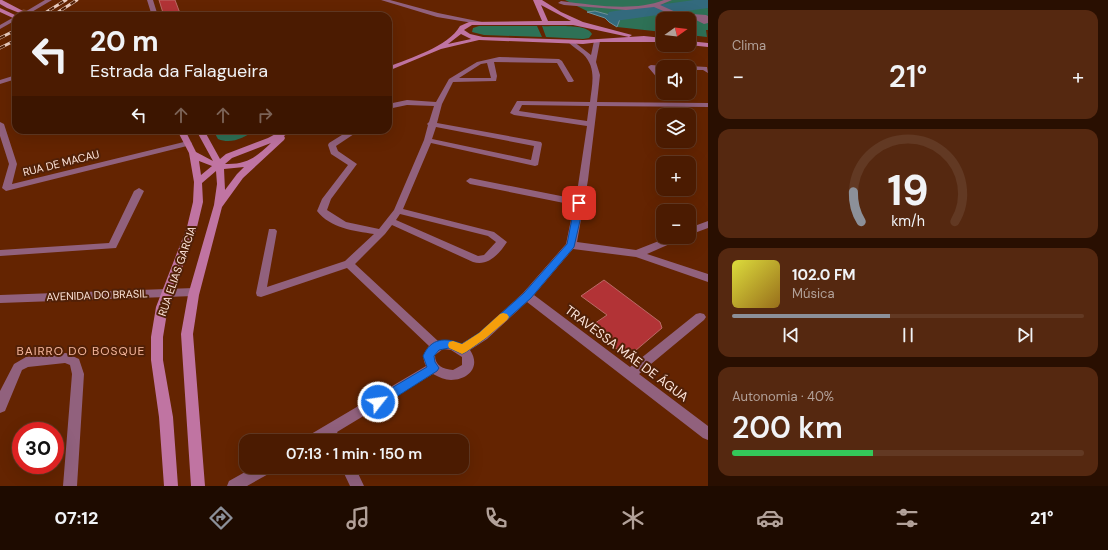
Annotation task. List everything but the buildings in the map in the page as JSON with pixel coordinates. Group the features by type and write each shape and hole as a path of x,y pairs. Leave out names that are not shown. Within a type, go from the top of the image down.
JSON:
{"street":[{"path":"25,12 49,0"},
{"path":"150,0 154,12"},
{"path":"384,0 437,14 479,22 546,23 589,26 650,39"},
{"path":"537,0 546,23"},
{"path":"462,349 482,336 527,296 571,244 579,203 594,103 596,75 593,61 598,41 603,37 603,33 558,14 537,0"},
{"path":"561,3 629,8 655,6 669,0"},
{"path":"0,1 18,12"},
{"path":"655,6 677,15 706,19"},
{"path":"0,10 12,16"},
{"path":"437,14 451,23"},
{"path":"0,27 12,19"},
{"path":"439,48 462,27 467,24 479,22"},
{"path":"459,29 463,34 470,37 483,39 572,42 656,39"},
{"path":"392,66 439,48 483,39"},
{"path":"572,42 582,49 593,61"},
{"path":"696,44 708,46"},
{"path":"272,231 261,293 348,264 382,232 398,211 428,140 431,124 438,104 451,80 479,63 499,59 559,61 570,81"},
{"path":"451,80 494,80 490,60"},
{"path":"656,67 651,67 656,73"},
{"path":"696,68 705,68 708,71"},
{"path":"0,82 12,78"},
{"path":"392,105 409,101 438,104"},
{"path":"591,124 514,113 520,103 708,105"},
{"name":"RUA DE MACAU","path":"0,124 13,164 6,188 188,143"},
{"path":"428,140 535,163 538,144 431,124"},
{"name":"RUA ELIAS GARCIA","path":"171,486 166,417 157,360 157,337 160,318 192,227 198,202 198,182 192,153 183,134"},
{"name":"RUA ELIAS GARCIA","path":"198,486 187,334 194,292 218,207 221,177 212,150 202,134"},
{"path":"198,182 217,164 236,152 271,140 282,134"},
{"path":"218,207 240,176 285,134"},
{"path":"350,134 332,145 334,152 353,164 327,199 322,211 330,220 349,227 382,232"},
{"path":"212,150 224,153 236,152"},
{"path":"192,153 207,162 237,166 251,163 261,158"},
{"path":"470,181 579,203"},
{"path":"0,252 112,246 139,191"},
{"path":"391,221 477,260 487,258 502,242 492,234 398,211"},
{"path":"696,229 708,224"},
{"path":"571,244 638,254 708,278"},
{"path":"638,254 662,244"},
{"path":"348,264 436,346"},
{"name":"AVENIDA DO BRASIL","path":"0,299 194,292"},
{"name":"TRAVESSA MÃE DE ÁGUA","path":"527,296 708,434"},
{"path":"630,374 700,318"},
{"path":"450,344 462,349 468,357 468,365 462,372 453,375 442,374 434,368 430,362 429,356 431,350 436,346 450,344"},
{"path":"0,407 13,375 18,367 26,362 66,358 75,362 78,374 70,486"},
{"path":"335,434 434,368"},
{"path":"234,486 255,474"},
{"path":"351,474 357,486"}],"green space":[{"path":"565,0 708,0 707,37 696,36 696,12 656,12 656,31 617,27 605,18 593,14"},
{"path":"479,26 537,26 542,37 484,35 472,32 473,28"},
{"path":"542,26 577,27 583,28 592,34 589,38 583,39 546,37"},
{"path":"215,134 249,134 233,141 223,141 218,139"}],"water":[{"path":"595,11 620,19 617,27 605,18 587,12"}],"waterway":[{"path":"615,16 708,3"}],"railway":[{"path":"46,12 66,0"},
{"path":"58,12 77,0"},
{"path":"0,38 12,32"},
{"path":"0,48 12,42"}],"slow traffic":[{"path":"453,345 462,349 482,336 503,317"}],"district":[{"name":"BAIRRO DO BOSQUE","path":"81,351"}],"route":[{"path":"378,402 434,368 430,362 429,356 431,350 436,346 450,344 462,349 482,336 527,296 553,268 571,244 579,203"}]}
